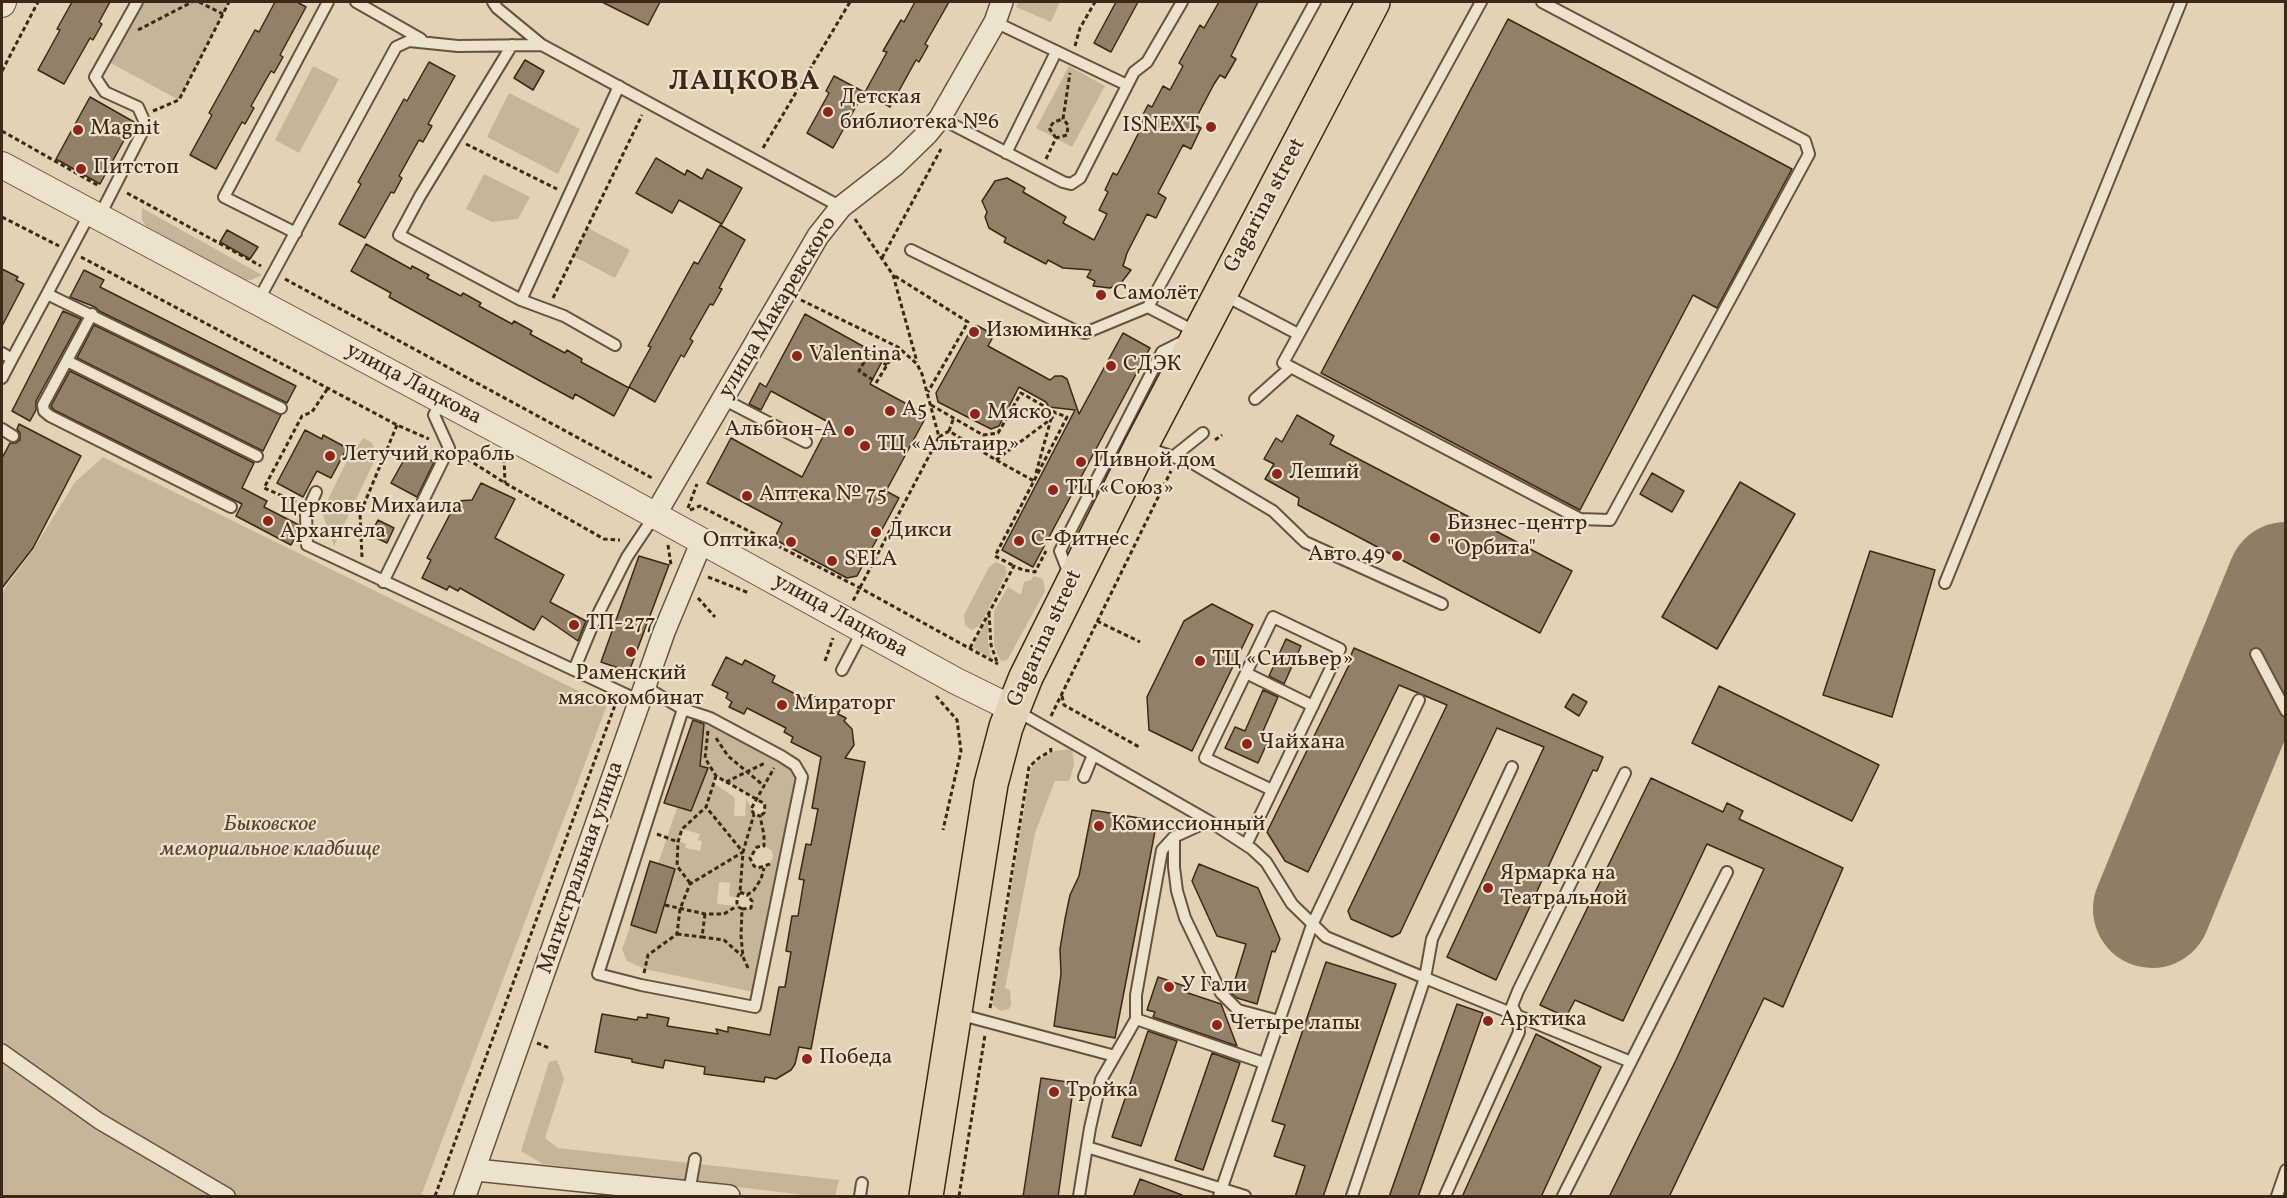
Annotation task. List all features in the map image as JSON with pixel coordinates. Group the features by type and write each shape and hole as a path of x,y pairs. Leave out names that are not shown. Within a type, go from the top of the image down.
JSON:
{"main road":[{"name":"Gagarina street","path":"927,1197 991,784 1013,709 1026,677 1141,446 1373,2"}],"street":[{"name":"улица Макаревского","path":"649,524 818,236 895,165 940,118 995,22 1002,2"},
{"name":"улица Лацкова","path":"2,165 442,400 649,524 702,541 956,681 1013,709"},
{"name":"Магистральная улица","path":"465,1197 642,694 690,589 702,541"},
{"path":"2,1052 99,1121 227,1197"},
{"path":"476,1170 729,1196"}],"lane":[{"path":"2,378 69,252 114,186 146,125 138,107 105,92 95,77 137,2"},
{"path":"296,233 224,197 328,2"},
{"path":"356,2 424,41"},
{"path":"493,2 497,8 542,45 846,211"},
{"path":"940,118 1040,171 1071,184 1080,178 1134,72 1148,62 1182,2"},
{"path":"911,250 1076,331 1085,333 1148,307 1315,2"},
{"path":"1482,2 1283,363 1580,519 1610,520 1809,154 1805,141 1542,2"},
{"path":"1945,583 2181,2"},
{"path":"995,22 1127,86"},
{"path":"257,303 396,47 409,40 458,46 542,45"},
{"path":"512,45 420,196 399,235 521,300 564,316 615,345"},
{"path":"1006,153 1056,52"},
{"path":"521,300 619,86"},
{"path":"1221,293 1298,334"},
{"path":"46,294 92,314 281,408"},
{"path":"1148,307 1199,334"},
{"path":"92,314 43,405 44,411 231,507"},
{"path":"1072,583 1060,551 1162,352 1199,334"},
{"path":"2,353 12,359"},
{"path":"67,361 257,456"},
{"path":"1255,399 1291,367"},
{"path":"723,399 806,442"},
{"path":"383,582 449,448 434,415 442,400"},
{"path":"2,429 13,436"},
{"path":"1178,459 1203,433"},
{"path":"1141,446 1194,464 1273,511 1305,542 1442,604"},
{"path":"316,492 306,514 307,545 620,692 642,694 710,718 795,765 802,777 755,1007 641,985 598,974 683,709"},
{"path":"574,670 592,624 627,557 649,524"},
{"path":"1246,845 1340,649 1273,617 1205,758 1272,790"},
{"path":"842,670 863,630"},
{"path":"2256,654 2286,711"},
{"path":"1246,673 1313,705"},
{"path":"1220,1193 1312,925 1419,700"},
{"path":"1013,709 1209,821 1246,845 1266,862 1292,904 1326,937 1631,1062"},
{"path":"1084,777 1093,755"},
{"path":"1352,1197 1425,978 1432,939 1512,767"},
{"path":"1445,1197 1519,1032 1518,1017 1512,1006 1518,991 1625,773"},
{"path":"1079,1197 1090,1128 1101,1080 1136,1019 1136,995 1162,850 1174,837 1209,821"},
{"path":"1174,837 1174,867 1185,918 1221,993 1238,1010 1279,1021"},
{"path":"1563,1197 1727,872"},
{"path":"955,1014 1115,1056"},
{"path":"1136,1019 1264,1063"},
{"path":"1087,1147 1220,1193 1245,1197"},
{"path":"688,1192 695,1159"},
{"path":"2277,1197 2286,1170"},
{"path":"860,1197 862,1183"}],"path":[{"path":"2,71 38,2"},
{"path":"114,43 192,2"},
{"path":"199,2 223,14"},
{"path":"142,115 179,100 229,2"},
{"path":"761,155 848,2"},
{"path":"1040,171 1056,138 1067,135 1068,125 1063,119 1072,60 1080,28 1095,2"},
{"path":"547,311 648,103"},
{"path":"1056,138 1049,128 1054,122 1063,119"},
{"path":"2,131 100,186 109,184 114,186 671,488 687,511 700,506 860,588 998,664 991,645 989,612"},
{"path":"455,138 569,195"},
{"path":"846,211 893,275 939,437"},
{"path":"2,217 397,425 449,448 504,483 604,539 617,541 649,524 668,544 672,569 715,617"},
{"path":"893,275 968,322 927,394"},
{"path":"797,298 898,347 917,364"},
{"path":"887,365 868,355 859,372 874,381 887,365 898,347"},
{"path":"308,508 264,488 302,416 312,412 328,388"},
{"path":"929,403 982,435 998,433 1021,393 1056,413 1068,417 995,556 1023,570 1035,572 1047,551"},
{"path":"996,460 1056,413"},
{"path":"860,588 939,437 949,431 954,417"},
{"path":"1034,481 1051,419"},
{"path":"363,572 360,514 397,425"},
{"path":"949,431 1034,481"},
{"path":"981,450 982,435"},
{"path":"1141,748 1064,705 1062,694 1178,459"},
{"path":"970,648 1014,566"},
{"path":"690,589 707,577 757,596"},
{"path":"1097,621 1140,642"},
{"path":"824,633 833,638 825,661"},
{"path":"435,1197 620,692"},
{"path":"931,693 939,698 957,720 961,751 943,830"},
{"path":"760,816 764,813 765,804 716,776 705,758 709,727 728,756 763,785"},
{"path":"959,1197 1029,767 1051,751"},
{"path":"726,782 781,756"},
{"path":"760,816 754,814 751,809 781,756"},
{"path":"690,884 677,866 678,842 682,829 706,807 716,776"},
{"path":"706,807 743,852"},
{"path":"737,906 743,852 754,814"},
{"path":"760,816 764,846 757,848 750,858 754,866 764,868"},
{"path":"644,829 678,842"},
{"path":"677,934 680,909 690,884 743,852"},
{"path":"747,895 754,890 761,879 764,868 774,859"},
{"path":"737,906 742,909 751,908 752,901 740,892"},
{"path":"664,905 705,914 724,914 737,906"},
{"path":"742,909 743,957 758,993"},
{"path":"702,937 705,914"},
{"path":"641,985 648,955 677,934 724,940 743,957"}],"green space":[{"path":"145,2 199,2 204,4 229,2 179,100 105,60 114,43 125,37"},
{"path":"1018,2 1060,2 1051,22 1016,7"},
{"path":"313,66 339,79 299,153 275,140"},
{"path":"1069,66 1105,86 1072,147 1036,128"},
{"path":"509,93 580,129 558,174 487,137"},
{"path":"484,174 530,197 518,219 492,222 466,209"},
{"path":"142,208 262,275 246,280 146,226 142,220"},
{"path":"588,228 630,250 615,278 573,256"},
{"path":"364,438 372,443 377,455 334,546 322,512 350,454"},
{"name":"Быковское мемориальное кладбище","path":"103,457 607,705 421,1196 2,1196 2,592 33,550 75,482"},
{"path":"996,562 1005,566 1007,573 980,625 972,630 965,625 964,615 989,567"},
{"path":"1034,576 1043,579 1045,591 1008,659 1002,662 994,645 994,611 1008,587 1021,595 1024,582 1031,580"},
{"path":"988,617 988,641 990,654 994,661 973,647"},
{"path":"710,718 781,756 802,777 758,993 645,969 627,961 622,949 631,925 656,933 675,869 658,864 677,808 692,810 707,768 700,766 705,723 709,726","holes":["716,776 765,804 764,813 760,816 754,814 746,798 745,816 734,816 735,798 714,783","682,829 700,834 698,840 702,841 700,851 685,848 686,844 678,841","764,846 772,851 770,864 758,868 754,866 750,858 757,848","719,882 730,883 729,896 737,898 741,892 752,901 751,908 742,909 737,906 717,904"]},
{"path":"1072,749 1074,765 1069,781 1055,781 1035,833 1005,988 1010,990 1011,1004 1009,1009 1001,1011 992,1005 1031,768 1055,751"},
{"path":"557,1060 564,1079 545,1138 558,1148 839,1180 835,1196 813,1196 543,1164 521,1151 549,1062"}],"building":[{"path":"72,2 110,2 99,22 102,24 93,40 90,38 64,84 38,70"},
{"path":"275,2 297,2 306,7 280,55 283,57 274,73 271,71 251,106 254,108 245,124 242,122 216,169 190,155 212,115 209,113 255,30 259,32"},
{"path":"602,2 660,2 648,25"},
{"path":"915,2 949,2 925,44 928,46 919,62 916,60 890,107 865,92 887,52 883,51 901,20 904,22"},
{"path":"1116,2 1138,2 1111,52 1094,43"},
{"path":"1219,2 1258,2 1231,56 1236,59 1225,78 1220,75 1214,84 1193,124 1201,128 1191,149 1183,145 1158,193 1166,198 1156,218 1147,214 1127,253 1123,266 1131,270 1121,283 1110,288 1093,286 1095,281 1087,277 1091,270 1063,268 1048,260 1046,264 1004,242 1006,238 989,228 985,217 987,212 982,201 995,181 1007,178 1025,188 1023,192 1066,217 1063,223 1094,240 1107,214 1099,210 1108,192 1105,190 1113,173 1117,175 1144,122 1140,120 1148,105 1152,107 1163,86 1170,90 1183,66 1179,63 1200,25 1204,28"},
{"path":"1508,19 1792,169 1717,308 1693,295 1580,510 1321,373"},
{"path":"525,60 544,71 533,90 514,78"},
{"path":"429,62 455,76 428,124 432,126 423,142 419,140 399,176 402,178 394,193 391,192 365,238 339,224 361,184 358,182 404,99 407,101"},
{"path":"834,76 864,92 833,148 807,133 829,93 826,91"},
{"path":"90,97 134,122 100,184 56,159"},
{"path":"656,158 685,175 687,170 702,179 707,169 742,188 722,224 679,200 672,213 636,193"},
{"path":"720,225 745,240 719,288 722,289 713,305 710,304 690,339 693,341 684,357 681,355 655,402 629,387 651,347 648,346 694,262 698,264"},
{"path":"227,230 258,247 250,259 220,242"},
{"path":"366,244 411,269 412,266 429,275 427,278 461,296 463,293 481,303 479,306 512,324 514,321 532,331 530,334 565,353 567,350 582,359 581,362 629,388 614,416 575,394 573,399 542,382 389,297 391,293 351,271"},
{"path":"2,269 18,277 16,280 24,284 2,326"},
{"path":"84,270 104,280 100,287 296,386 287,403 95,307 70,297"},
{"path":"63,311 81,319 36,401 36,410 30,421 12,411"},
{"name":"ТЦ «Альтаир»","path":"805,314 884,358 870,384 927,415 886,491 899,498 857,576 847,578 774,539 782,523 707,483 731,438 802,477 830,423 771,391 761,410 749,404 760,383 766,387"},
{"path":"94,325 281,415 263,451 77,358"},
{"path":"973,326 978,326 994,335 988,346 1050,380 1055,376 1067,379 1079,414 1123,333 1150,348 1033,567 1002,550 1075,410 1049,407 1046,402 1019,387 999,426 991,429 938,402 936,393"},
{"path":"70,371 254,463 242,488 267,501 264,507 299,525 299,530 291,545 236,516 242,504 54,410 51,406"},
{"name":"Бизнес-центр \"Орбита\"","path":"1297,415 1334,436 1330,444 1572,571 1540,633 1298,505 1299,498 1265,479 1274,464 1264,459 1276,438 1282,442"},
{"path":"19,424 81,456 33,548 2,588 2,458 10,443 20,440 20,433 17,429"},
{"path":"305,430 322,439 323,435 347,448 331,478 317,471 303,497 277,483"},
{"path":"410,449 434,462 417,497 391,483"},
{"path":"1652,473 1684,491 1672,512 1640,494"},
{"path":"1740,482 1795,514 1717,649 1662,617"},
{"path":"481,483 515,499 495,538 564,575 550,602 586,621 578,641 542,616 534,630 460,588 458,591 449,586 447,590 422,578 431,560 427,558 457,501 472,500"},
{"path":"378,520 394,528 387,543 370,535"},
{"path":"1870,551 1935,570 1892,717 1823,695"},
{"path":"639,556 669,565 630,669 624,670 601,662"},
{"name":"ТЦ «Сильвер»","path":"1212,604 1253,625 1192,751 1149,730 1147,697 1184,621"},
{"path":"1286,639 1301,646 1284,684 1269,676"},
{"path":"1354,648 1603,757 1597,771 1593,770 1496,980 1447,957 1544,747 1497,728 1400,933 1392,937 1351,919 1348,911 1447,705 1399,685 1308,872 1285,861 1267,832 1350,663 1348,662"},
{"path":"726,657 742,665 745,660 775,676 772,682 805,699 809,694 840,710 838,714 846,718 844,721 852,729 854,745 845,758 865,762 811,1049 799,1047 795,1064 791,1070 776,1079 765,1077 764,1082 704,1074 705,1067 665,1060 663,1068 595,1052 602,1014 637,1020 638,1017 647,1018 647,1014 669,1018 667,1026 718,1034 716,1029 728,1032 728,1027 770,1035 779,987 785,987 791,952 786,951 792,916 798,916 804,880 799,879 806,844 811,845 818,809 812,808 821,757 791,742 793,737 784,732 786,728 747,708 744,714 729,707 732,702 726,698 728,693 712,685"},
{"path":"1719,686 1879,765 1852,821 1692,743"},
{"path":"1263,690 1278,697 1260,738 1268,741 1258,763 1225,748 1235,727 1245,731"},
{"path":"1573,694 1587,702 1579,716 1565,707"},
{"path":"693,720 704,724 700,766 708,768 691,811 664,803"},
{"path":"1651,778 1723,812 1727,803 1743,811 1739,819 1843,868 1783,1007 1764,998 1669,1197 1609,1197 1676,1060 1764,869 1707,844 1623,1021 1575,1000 1566,1017 1540,1005"},
{"path":"1092,810 1157,821 1115,1038 1054,1026 1061,974 1060,949 1065,919 1070,895 1079,876"},
{"path":"650,861 675,869 656,933 631,925"},
{"path":"1199,864 1258,888 1280,939 1275,952 1272,951 1257,1004 1237,998 1231,993 1246,944 1217,936 1192,881"},
{"path":"1326,962 1396,984 1323,1197 1295,1197 1305,1166 1274,1156 1285,1125 1272,1121"},
{"path":"1158,977 1190,988 1188,993 1221,1004 1237,1046 1153,1017 1155,1012 1147,1010"},
{"path":"1457,1004 1483,1013 1418,1197 1389,1197"},
{"path":"1148,1031 1177,1041 1141,1146 1112,1137"},
{"path":"1536,1034 1601,1067 1541,1197 1462,1197"},
{"path":"1212,1053 1240,1063 1203,1170 1175,1160"},
{"path":"1041,1078 1074,1083 1058,1197 1023,1197"},
{"path":"1140,1179 1182,1195 1182,1197 1133,1197"}],"runway":[{"path":"2152,909 2286,581"}],"place":[{"name":"Детская библиотека №6","path":"828,112"},
{"name":"ISNEXT","path":"1211,127"},
{"name":"Magnit","path":"78,130"},
{"name":"Питстоп","path":"81,169"},
{"name":"Самолёт","path":"1101,295"},
{"name":"Изюминка","path":"974,332"},
{"name":"Valentina","path":"797,356"},
{"name":"СДЭК","path":"1111,366"},
{"name":"А5","path":"890,411"},
{"name":"Мяско","path":"975,414"},
{"name":"Альбион-А","path":"849,431"},
{"name":"ТЦ «Альтаир»","path":"865,446"},
{"name":"Летучий корабль","path":"330,456"},
{"name":"Пивной дом","path":"1081,462"},
{"name":"Леший","path":"1277,474"},
{"name":"ТЦ «Союз»","path":"1053,490"},
{"name":"Аптека № 75","path":"747,496"},
{"name":"Церковь Михаила Архангела","path":"268,521"},
{"name":"Дикси","path":"876,532"},
{"name":"Бизнес-центр \"Орбита\"","path":"1435,538"},
{"name":"С-Фитнес","path":"1019,541"},
{"name":"Оптика","path":"791,542"},
{"name":"Авто 49","path":"1397,556"},
{"name":"SELA","path":"832,561"},
{"name":"ТП-277","path":"574,625"},
{"name":"Раменский мясокомбинат","path":"631,652"},
{"name":"ТЦ «Сильвер»","path":"1200,661"},
{"name":"Мираторг","path":"782,705"},
{"name":"Чайхана","path":"1247,744"},
{"name":"Комиссионный","path":"1099,826"},
{"name":"Ярмарка на Театральной","path":"1488,888"},
{"name":"У Гали","path":"1169,987"},
{"name":"Арктика","path":"1488,1021"},
{"name":"Четыре лапы","path":"1217,1025"},
{"name":"Победа","path":"807,1059"},
{"name":"Тройка","path":"1054,1092"}],"district":[{"name":"ЛАЦКОВА","path":"745,84"}]}
